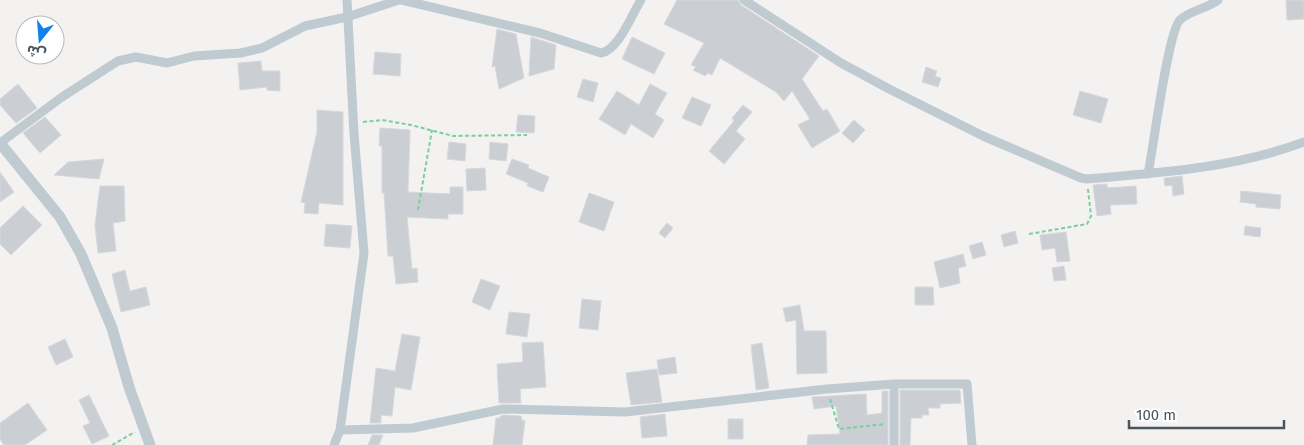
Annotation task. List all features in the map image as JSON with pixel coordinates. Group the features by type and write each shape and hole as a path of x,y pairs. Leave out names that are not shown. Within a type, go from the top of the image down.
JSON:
{"street":[{"path":"334,445 340,430 364,253 347,0"},
{"path":"150,445 129,387 112,328 81,254 60,217 0,143 62,97 118,61 136,57 167,63 194,56 241,53 270,44 305,26 347,17 400,0 540,33 601,53 614,46 641,0"},
{"path":"744,0 840,62 891,90 983,136 1087,179 1148,174 1226,162 1304,142"},
{"path":"1148,174 1164,80 1176,26 1182,18 1218,0"},
{"path":"340,430 413,428 491,410 625,412 827,389 894,384 967,384 972,445"},
{"path":"894,384 894,445"}],"path":[{"path":"354,122 382,120 453,136 472,137 483,135 491,137 527,135"},
{"path":"418,210 432,130"},
{"path":"1028,234 1089,222 1092,216 1087,179"},
{"path":"827,389 839,429 895,424"},
{"path":"112,445 144,427"}],"building":[{"path":"677,0 738,0 741,5 819,56 802,79 823,111 827,109 840,131 812,148 798,125 810,119 792,91 784,101 776,92 720,58 712,75 708,73 705,76 693,70 696,67 691,65 704,43 664,24"},
{"path":"1286,0 1304,0 1304,19 1287,20"},
{"path":"497,29 516,34 524,78 499,89 495,66 492,67"},
{"path":"531,37 556,45 554,69 529,76"},
{"path":"632,37 665,53 654,74 622,59"},
{"path":"375,52 401,54 400,76 373,74"},
{"path":"261,61 262,71 280,71 280,91 267,90 267,87 240,90 238,63"},
{"path":"926,67 937,71 935,76 941,78 938,87 922,82"},
{"path":"583,79 598,83 593,102 577,97"},
{"path":"18,84 37,108 16,123 0,105 0,99"},
{"path":"650,84 667,93 655,114 664,120 653,138 631,124 625,135 599,119 617,91 639,105"},
{"path":"1080,91 1108,99 1101,123 1073,115"},
{"path":"692,97 711,105 701,126 682,118"},
{"path":"743,105 752,112 736,131 745,139 724,164 709,151 734,121 732,118"},
{"path":"317,110 343,112 343,205 319,203 318,214 304,213 305,203 301,202 317,132"},
{"path":"518,115 535,116 534,133 516,132"},
{"path":"45,117 61,135 40,153 23,133"},
{"path":"854,120 865,130 853,143 842,133"},
{"path":"380,128 410,130 408,192 450,194 450,187 463,187 463,214 448,214 448,219 407,217 412,269 417,268 418,282 396,284 393,256 388,256 384,193 382,193 382,146 379,146"},
{"path":"449,142 466,144 465,161 447,159"},
{"path":"490,142 508,144 506,161 489,159"},
{"path":"104,159 99,179 54,175 68,162"},
{"path":"512,159 529,165 528,168 549,177 543,192 527,186 528,183 506,174"},
{"path":"485,168 486,190 467,191 466,169"},
{"path":"0,172 14,192 0,202"},
{"path":"1182,176 1184,194 1173,196 1172,185 1165,186 1164,178"},
{"path":"1107,184 1107,188 1136,186 1137,204 1110,205 1111,214 1097,216 1093,185"},
{"path":"100,186 124,186 125,221 113,223 116,251 98,253 95,225"},
{"path":"1241,191 1281,195 1280,209 1256,207 1256,204 1240,202"},
{"path":"589,193 614,202 604,231 579,222"},
{"path":"23,206 42,225 11,255 0,244 0,228"},
{"path":"667,223 673,228 665,238 659,233"},
{"path":"326,224 352,226 350,248 324,246"},
{"path":"1245,226 1261,228 1260,237 1244,235"},
{"path":"1015,231 1018,243 1004,247 1001,235"},
{"path":"1066,232 1070,261 1057,262 1055,248 1042,250 1040,235"},
{"path":"982,242 986,255 973,259 969,246"},
{"path":"963,254 966,266 958,268 960,283 940,288 934,262"},
{"path":"1064,266 1066,280 1054,281 1052,268"},
{"path":"125,270 130,291 146,287 150,305 121,312 112,274"},
{"path":"481,279 500,286 490,310 472,302"},
{"path":"915,287 933,287 934,305 915,305"},
{"path":"582,299 601,301 598,330 579,328"},
{"path":"800,305 804,331 826,331 827,373 797,374 796,320 786,322 783,308"},
{"path":"509,312 530,314 527,337 506,334"},
{"path":"402,334 420,337 411,390 395,387 392,416 381,415 381,423 370,423 376,368 395,371"},
{"path":"65,339 73,357 56,365 48,347"},
{"path":"543,342 546,387 520,389 521,403 499,403 497,364 523,362 522,343"},
{"path":"762,343 769,388 756,390 751,345"},
{"path":"675,357 677,373 659,375 657,360"},
{"path":"657,369 662,402 631,405 626,373"},
{"path":"900,390 960,390 961,403 940,404 940,408 928,408 929,415 922,415 922,418 911,418 910,445 900,445"},
{"path":"882,391 888,391 888,445 807,445 808,435 840,434 836,406 814,409 812,397 866,394 867,415 882,413"},
{"path":"89,395 109,436 92,444 83,426 90,423 79,400"},
{"path":"28,403 47,430 25,445 4,445 0,439 0,423"},
{"path":"665,414 667,436 642,438 640,417"},
{"path":"504,415 521,416 522,420 525,421 522,445 493,445 496,418"},
{"path":"728,419 743,419 743,439 728,439"},
{"path":"372,435 383,435 379,445 368,445"}]}
